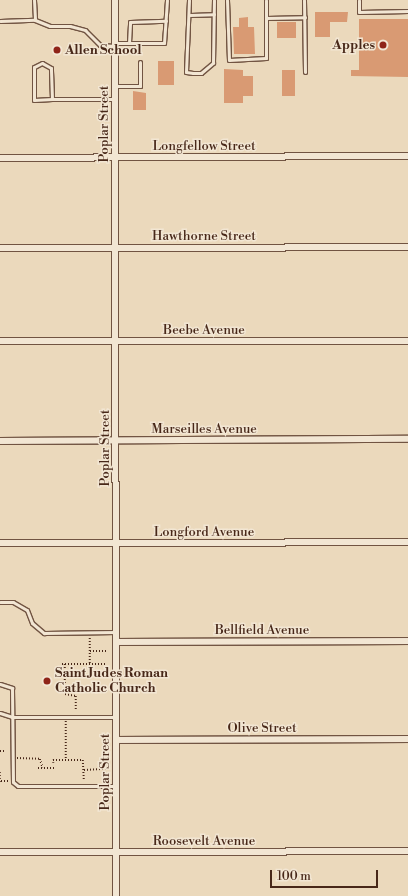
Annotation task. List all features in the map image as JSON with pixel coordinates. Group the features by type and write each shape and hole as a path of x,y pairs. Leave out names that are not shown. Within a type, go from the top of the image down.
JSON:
{"street":[{"name":"Poplar Street","path":"115,0 116,896"},
{"name":"Longfellow Street","path":"0,158 408,156"},
{"name":"Hawthorne Street","path":"0,248 408,247"},
{"name":"Beebe Avenue","path":"0,341 408,341"},
{"name":"Marseilles Avenue","path":"0,441 408,439"},
{"name":"Longford Avenue","path":"0,543 408,542"},
{"name":"Bellfield Avenue","path":"116,642 408,641"},
{"name":"Olive Street","path":"116,740 408,739"},
{"name":"Roosevelt Avenue","path":"0,852 408,851"}],"lane":[{"path":"34,0 35,20"},
{"path":"0,21 35,20 84,30 100,44 164,42 167,0"},
{"path":"189,0 190,15 186,72 193,74 201,73 213,63 214,0"},
{"path":"227,0 229,60 266,58 266,0"},
{"path":"304,0 305,72"},
{"path":"359,0 359,12 408,11"},
{"path":"190,15 214,14"},
{"path":"266,18 304,17"},
{"path":"128,43 130,22 166,21"},
{"path":"115,86 140,86 140,62"},
{"path":"52,99 51,68 42,63 34,67 34,100 115,99"},
{"path":"0,602 13,602 27,610 32,623 44,633 116,632"},
{"path":"0,684 12,688 13,782 18,786 116,786"},
{"path":"0,713 12,717 116,716"}],"path":[{"path":"90,636 90,664"},
{"path":"90,651 106,651"},
{"path":"76,710 76,696 65,694 64,664 106,664"},
{"path":"66,720 66,760"},
{"path":"0,751 5,751"},
{"path":"17,758 40,759 43,768"},
{"path":"54,763 53,760 83,760 84,782"},
{"path":"38,768 54,768"},
{"path":"84,770 106,770"},
{"path":"0,772 0,783"}],"building":[{"path":"315,12 348,12 347,22 330,22 330,37 315,37"},
{"path":"248,17 248,27 254,27 255,54 234,54 233,27 239,27 239,18"},
{"name":"Apples","path":"359,19 408,19 408,77 351,76 351,70 359,70"},
{"path":"277,22 296,22 296,38 277,38"},
{"path":"158,61 174,61 174,85 158,85"},
{"path":"224,69 243,70 243,76 253,76 253,96 243,96 243,103 224,103"},
{"path":"282,70 295,70 295,96 282,96"},
{"path":"133,91 146,93 146,110 133,110"}],"place":[{"name":"Apples","path":"383,45"},
{"name":"Allen School","path":"57,50"},
{"name":"Saint Judes Roman Catholic Church","path":"47,681"}]}
